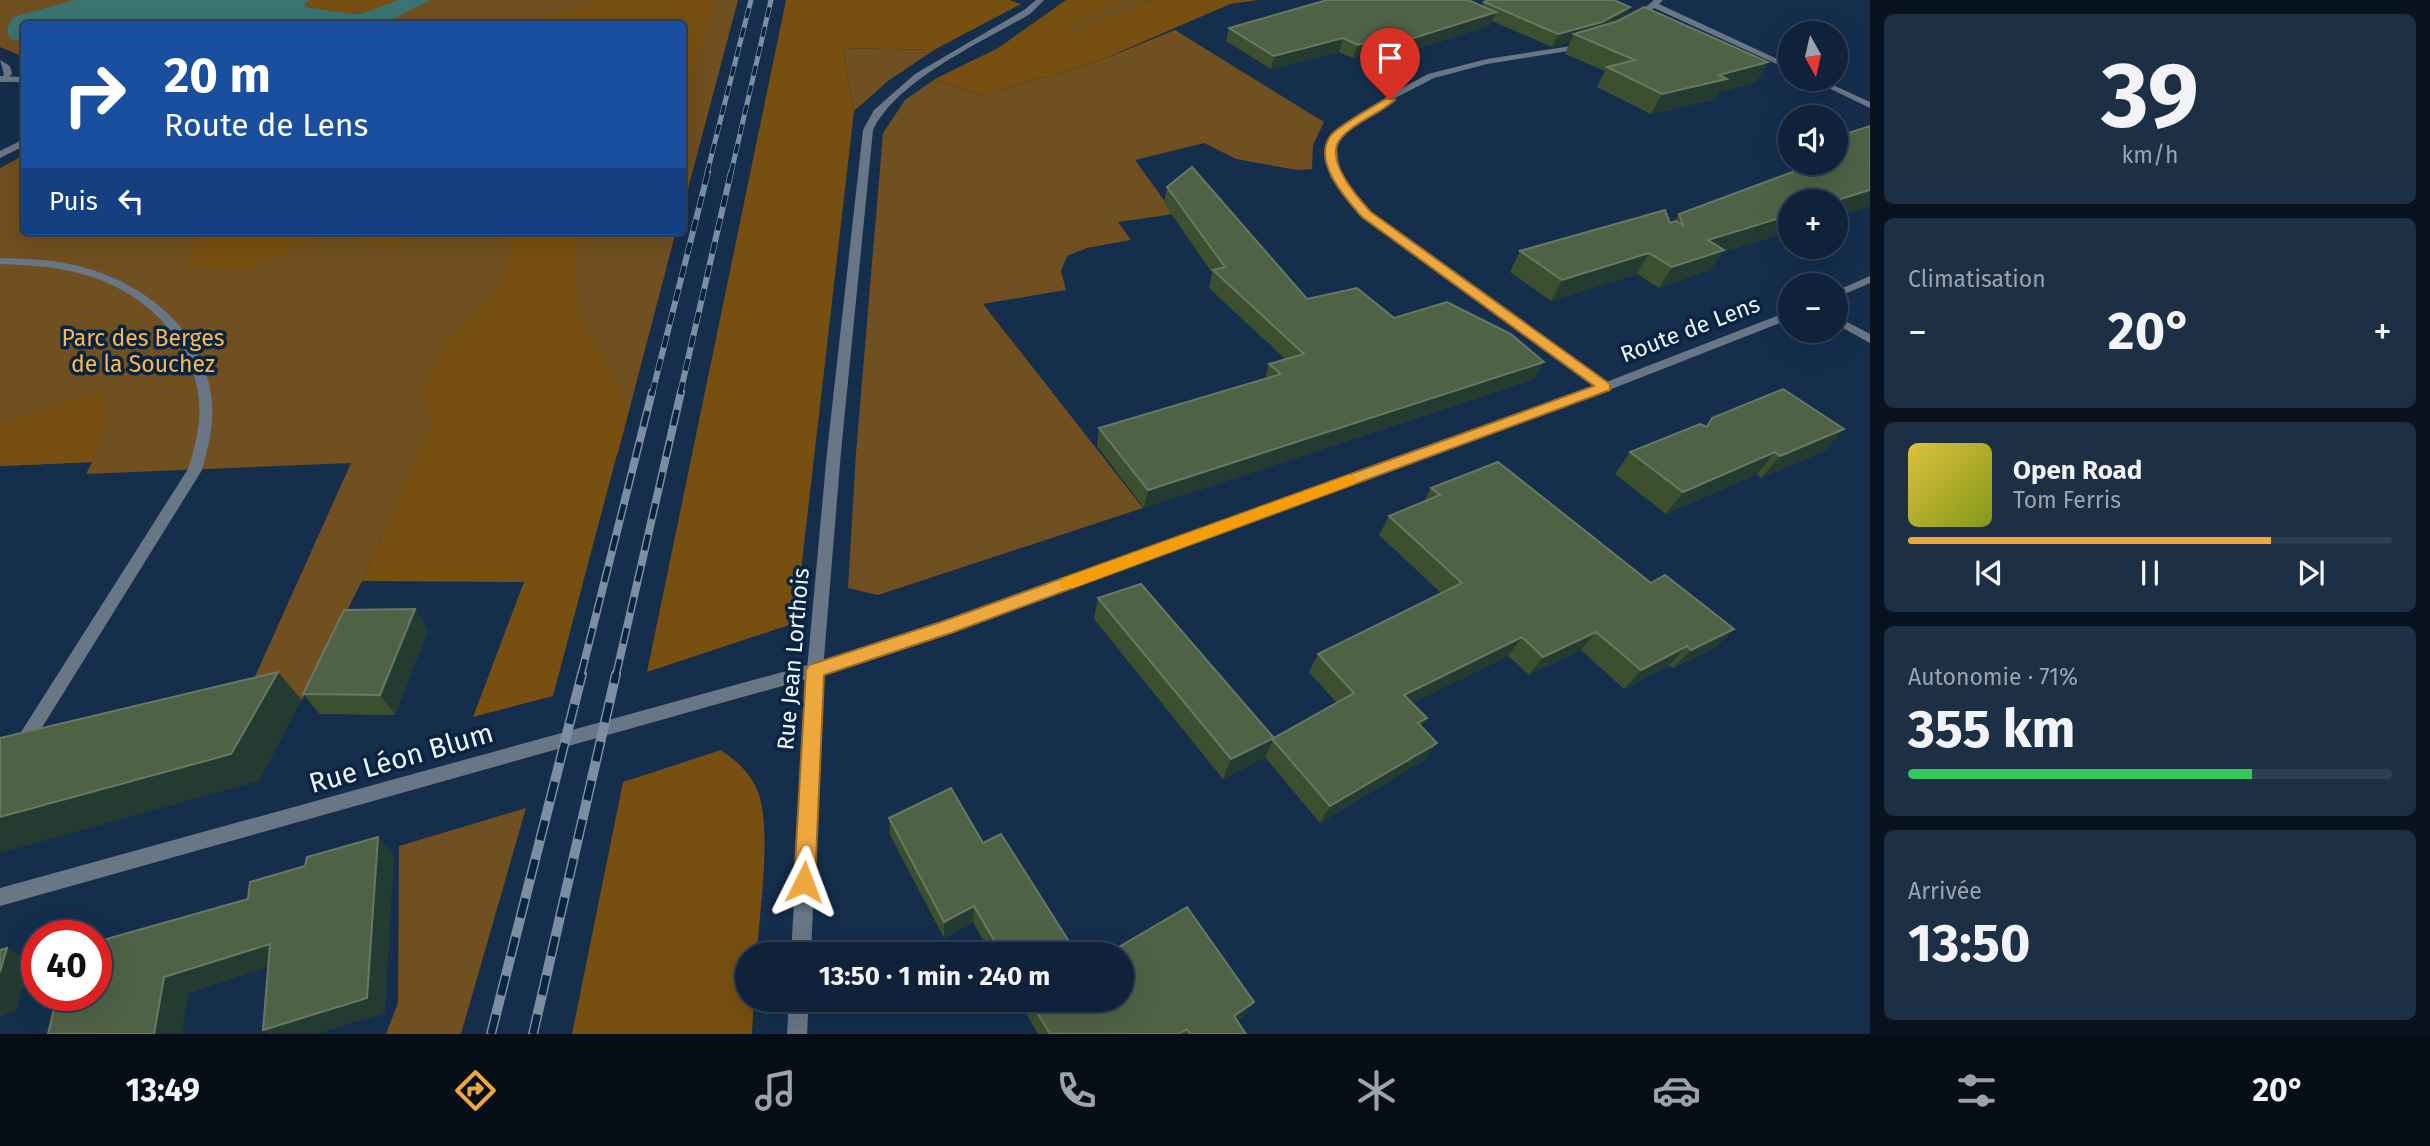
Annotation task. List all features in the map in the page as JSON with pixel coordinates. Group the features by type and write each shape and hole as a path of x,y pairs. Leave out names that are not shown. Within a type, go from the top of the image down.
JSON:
{"street":[{"name":"Rue Jean Lorthois","path":"802,942 816,670 834,452 868,130 877,112 918,76 1027,12 1040,0"},
{"path":"1625,30 1657,2 1778,62"},
{"path":"1593,43 1474,64 1431,76 1336,136 1332,149 1335,176 1366,214 1605,387"},
{"path":"0,62 7,68 8,74 2,79"},
{"path":"2,79 21,80"},
{"path":"1841,91 1870,104"},
{"path":"0,155 21,144"},
{"path":"0,261 40,263 83,270 133,289 178,328 196,355 204,379 208,412 201,455 195,470 22,746"},
{"path":"1848,289 1870,279"},
{"name":"Route de Lens","path":"816,670 945,628 1605,387 1778,320"},
{"path":"1848,326 1870,339"},
{"name":"Rue Léon Blum","path":"0,897 816,670"},
{"path":"797,1034 798,1012"}],"green space":[{"path":"0,0 738,0 686,197 686,21 21,21 21,56 0,47"},
{"path":"1121,0 1150,0 1075,34 1062,30"},
{"path":"1175,30 1324,122 1313,145 1312,169 1297,170 1236,159 1204,143 1135,160 1174,214 1118,222 1131,240 1087,248 1067,256 1061,271 1066,290 983,304 1143,508 878,595 848,588 856,453 883,133 905,100 935,79 982,95 1094,63"},
{"path":"843,48 934,50 888,81 854,111"},
{"name":"Parc des Berges de la Souchez","path":"21,157 21,235 675,235 618,453 416,460 362,581 302,700 248,692 351,463 86,474 92,462 0,466 0,168"},
{"path":"526,808 461,1034 386,1034 398,1003 399,846"}],"shaded area":[{"path":"75,0 310,0 305,3 305,7 361,14 399,0 430,0 385,21 21,21 21,41 10,39 7,29 13,17"},
{"path":"310,0 399,0 373,9 343,12 305,7 305,3"},
{"path":"599,0 713,0 714,8 686,89 686,21 536,21 582,8"},
{"path":"786,0 1009,0 1021,4 934,50 843,48 854,111 795,623 647,672"},
{"path":"1066,0 1121,0 1063,30 1075,33 1150,0 1258,0 1230,4 1094,63 982,95 935,79 998,48"},
{"path":"200,235 327,235 248,269 183,266"},
{"path":"341,235 406,235 397,247"},
{"path":"495,235 581,235 575,248 578,311 629,409 553,696 473,717 524,582 362,581 432,423 420,391 446,342 496,289 514,248"},
{"path":"99,391 108,417 93,462 0,466 0,423"},
{"path":"721,750 740,766 755,785 761,801 765,843 758,942 735,942 735,1012 753,1012 752,1034 572,1034 623,782"}],"building":[{"path":"1327,0 1468,0 1496,12 1385,47 1377,47 1367,42 1358,45 1343,38 1274,56 1229,28"},
{"path":"1614,0 1630,7 1602,22 1558,34 1484,2"},
{"path":"1644,7 1768,62 1719,75 1727,79 1662,94 1607,67 1635,60 1574,34 1618,21"},
{"path":"1870,126 1870,190 1848,197 1848,189 1778,189 1778,219 1708,240 1724,250 1672,267 1649,253 1562,280 1520,251 1665,210 1670,223 1676,221 1683,225 1679,214 1785,175 1848,175 1848,133"},
{"path":"1192,167 1307,299 1357,288 1394,318 1447,302 1511,334 1544,362 1148,490 1099,428 1281,374 1269,364 1304,354 1213,270 1225,267 1167,187"},
{"path":"1783,389 1844,429 1780,456 1775,452 1683,492 1630,452 1700,424 1707,427 1712,418"},
{"path":"1498,462 1651,583 1665,575 1734,629 1691,650 1687,646 1641,670 1596,632 1543,657 1522,637 1404,695 1427,718 1418,723 1437,743 1330,806 1273,740 1354,693 1318,654 1462,583 1389,516 1440,495 1431,488"},
{"path":"1141,584 1274,738 1231,759 1098,598"},
{"path":"415,609 380,695 303,694 344,610"},
{"path":"278,672 231,754 0,817 0,738"},
{"path":"951,788 983,843 1001,834 1069,942 995,942 974,906 944,922 889,818"},
{"path":"378,837 367,998 263,1030 270,944 164,977 154,1034 48,1034 53,1011 112,1011 112,937 248,899 250,882 305,866 307,857"},
{"path":"1187,907 1254,1002 1234,1016 1246,1034 1190,1034 1187,1029 1178,1034 1050,1034 1037,1012 1134,1012 1134,942 1127,942"},
{"path":"7,948 0,972 0,950"}],"railway":[{"path":"707,173 751,0"},
{"path":"731,173 771,0"},
{"path":"652,394 708,172"},
{"path":"680,394 731,172"},
{"path":"581,675 652,392"},
{"path":"616,675 681,392"},
{"path":"491,1034 582,674"},
{"path":"533,1034 616,674"}],"slow traffic":[{"path":"1067,584 1349,480"}],"route":[{"path":"804,882 816,670 945,628 1605,387 1366,214 1348,194 1335,176 1332,149 1336,136 1390,100"}]}
